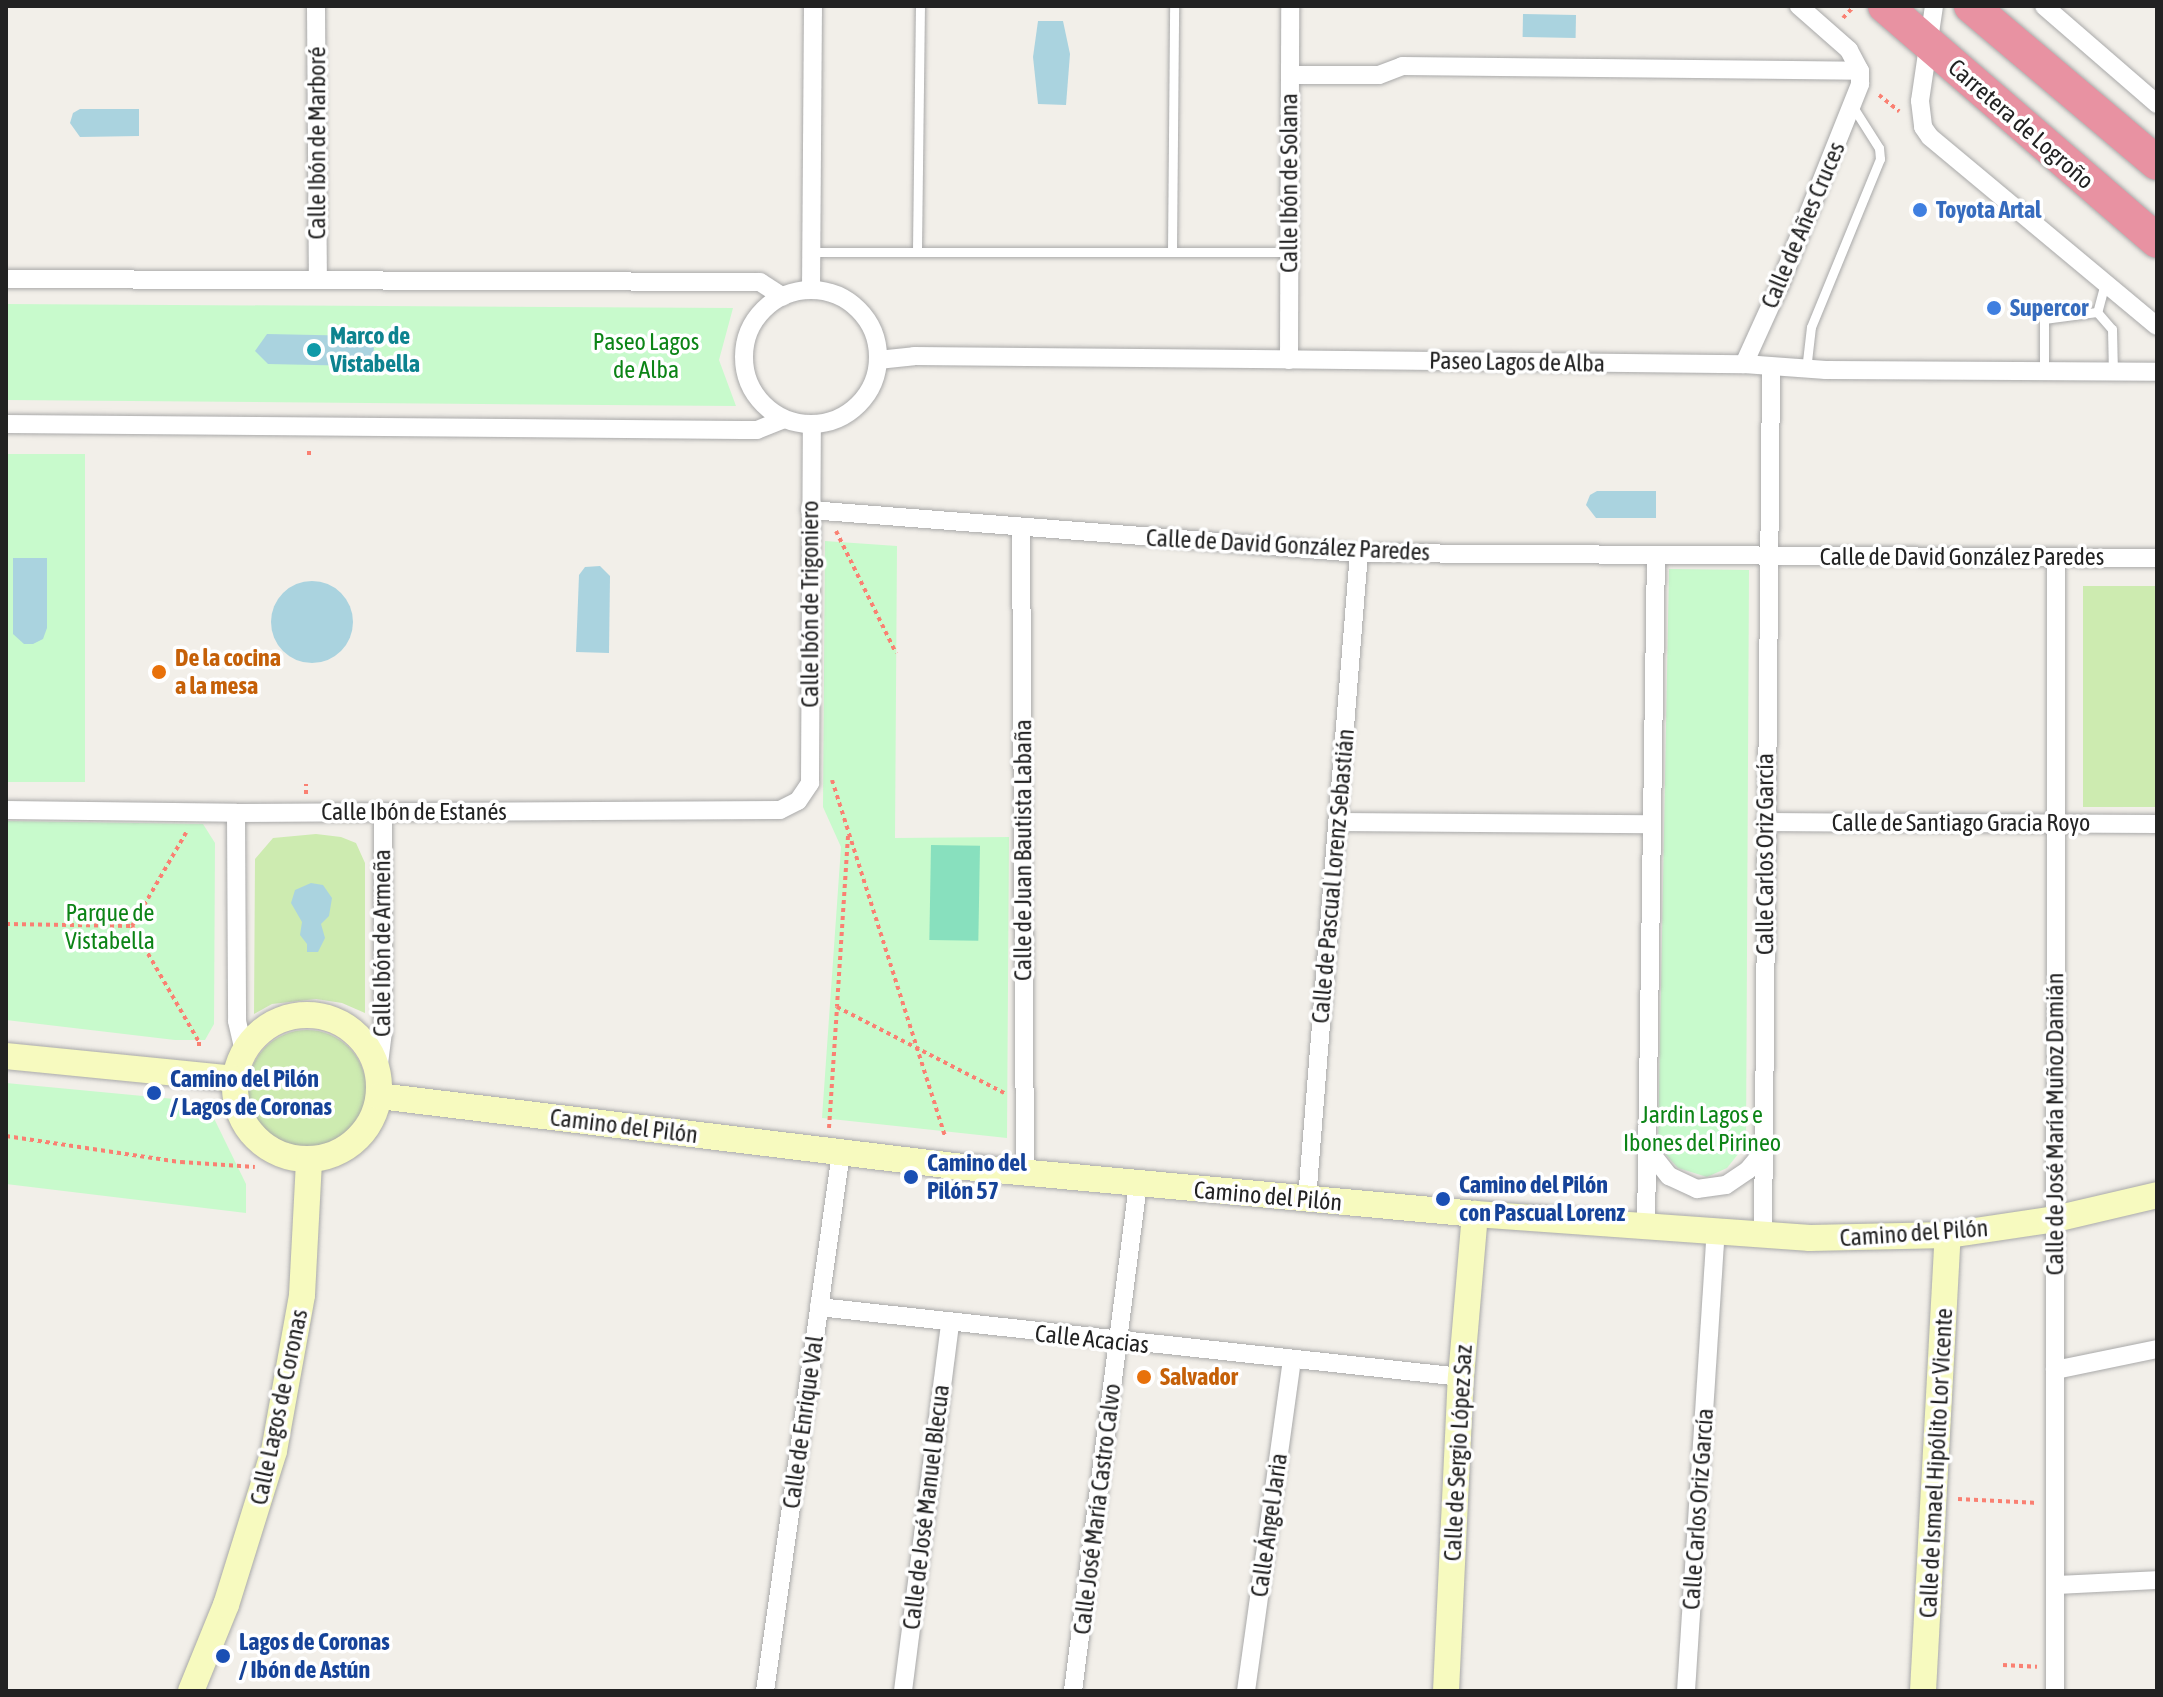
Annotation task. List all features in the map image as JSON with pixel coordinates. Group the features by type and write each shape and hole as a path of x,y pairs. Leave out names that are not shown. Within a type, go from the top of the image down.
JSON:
{"highway":[{"name":"Carretera de Logroño","path":"1885,6 2157,241"},
{"path":"1986,13 2157,163"}],"street":[{"name":"Calle Ibón de Marboré","path":"316,6 318,280"},
{"path":"811,290 813,6"},
{"name":"Calle Ibón de Solana","path":"1289,360 1290,6"},
{"path":"1290,75 1379,75 1402,66 1860,77 1856,59 1843,38 1799,6"},
{"path":"1934,6 1931,46 1920,101 1920,117 1930,137 2157,326"},
{"path":"2044,6 2157,104"},
{"name":"Calle de Añes Cruces","path":"1744,364 1853,107 1860,77"},
{"path":"6,279 760,282 783,297"},
{"path":"811,290 829,293 859,311 876,342 878,360 874,380 865,398 832,421 812,424 784,419 766,407 752,390 745,369 744,347 751,327 764,309 783,297 811,290"},
{"name":"Paseo Lagos de Alba","path":"878,360 914,356 1744,364 1806,370 2157,372"},
{"path":"1767,557 1771,367"},
{"path":"6,424 757,430 784,419"},
{"name":"Calle Ibón de Trigoniero","path":"810,783 812,424"},
{"name":"Calle de David González Paredes","path":"810,510 1359,553 2157,558"},
{"name":"Calle de Juan Bautista Labaña","path":"1021,528 1025,1172"},
{"name":"Calle de Pascual Lorenz Sebastián","path":"1307,1199 1359,553"},
{"path":"1646,1227 1656,556"},
{"name":"Calle Carlos Oriz García","path":"1763,1235 1767,557"},
{"name":"Calle de José María Muñoz Damián","path":"2055,1691 2056,557"},
{"name":"Calle Ibón de Estanés","path":"6,810 236,813 780,810 798,801 810,783"},
{"name":"Calle Ibón de Armeña","path":"379,1084 383,1033 383,812"},
{"path":"236,813 237,1021 244,1052"},
{"path":"1337,822 1652,824"},
{"name":"Calle de Santiago Gracia Royo","path":"1765,822 2157,824"},
{"path":"296,1016 318,1016 339,1022 357,1035 371,1052 379,1084 374,1116 363,1134 348,1147 329,1156 309,1160 284,1156 263,1144 246,1126 236,1104 235,1079 244,1052 258,1035 276,1022 296,1016"},
{"path":"6,1056 235,1079"},
{"name":"Camino del Pilón","path":"379,1084 834,1152 1138,1184 1475,1214 1763,1235 1849,1239 1948,1235 2055,1219 2157,1195"},
{"path":"1647,1148 1669,1176 1697,1189 1726,1185 1748,1170 1764,1151"},
{"name":"Calle de Enrique Val","path":"765,1691 819,1307 834,1152"},
{"name":"Calle Lagos de Coronas","path":"191,1691 231,1591 274,1451 302,1295 309,1160"},
{"name":"Calle José María Castro Calvo","path":"1073,1691 1138,1184"},
{"name":"Calle de Sergio López Saz","path":"1446,1691 1461,1377 1475,1214"},
{"name":"Calle Carlos Oriz García","path":"1686,1691 1716,1232"},
{"name":"Calle de Ismael Hipólito Lor Vicente","path":"1923,1691 1948,1235"},
{"name":"Calle Acacias","path":"819,1307 1461,1377"},
{"name":"Calle de José Manuel Blecua","path":"903,1691 950,1322"},
{"path":"2055,1370 2157,1349"},
{"name":"Calle Ángel Jaria","path":"1246,1691 1292,1359"},
{"path":"2056,1585 2157,1580"}],"lane":[{"path":"917,249 920,6"},
{"path":"1172,252 1174,6"},
{"path":"1806,370 1811,327 1880,159 1879,148 1853,107"},
{"path":"811,252 917,249 1289,252"},
{"path":"2097,312 2105,283"},
{"path":"2044,372 2044,319 2097,312"},
{"path":"2097,312 2112,329 2113,372"}],"path":[{"path":"1843,38 1836,26 1854,6"},
{"path":"833,540 833,525 896,653"},
{"path":"828,768 945,1137"},
{"path":"834,1152 837,1007 849,831"},
{"path":"132,926 187,832 172,832"},
{"path":"6,924 132,926"},
{"path":"132,926 199,1042 197,1076"},
{"path":"837,1007 1024,1104"},
{"path":"6,1136 181,1162 255,1167"},
{"path":"1933,1498 2055,1505"},
{"path":"2003,1665 2055,1667"}],"green space":[{"name":"Paseo Lagos de Alba","path":"6,304 733,308 719,360 736,406 6,400"},
{"path":"7,454 85,454 85,782 7,782"},
{"path":"825,541 897,546 895,838 1009,837 1007,1138 822,1118 841,847 823,807"},
{"name":"Jardin Lagos e Ibones del Pirineo","path":"1669,569 1749,570 1746,1144 1727,1168 1707,1177 1678,1168 1658,1146"},
{"path":"2083,586 2157,586 2157,807 2083,807"},
{"name":"Parque de Vistabella","path":"6,821 203,824 215,843 214,1024 205,1040 175,1040 6,1020"},
{"path":"316,834 341,837 356,843 365,863 365,1013 342,1003 316,999 272,1004 254,1014 255,859 273,838"},
{"path":"931,845 980,846 978,941 929,940"},
{"path":"307,1030 330,1034 349,1047 362,1066 366,1089 362,1112 349,1131 330,1144 307,1148 284,1144 265,1131 252,1112 248,1089 252,1066 265,1047 284,1034"},
{"path":"6,1083 206,1102 246,1184 246,1213 6,1184"}],"water":[{"path":"1523,14 1576,15 1576,38 1523,37"},
{"path":"1038,21 1063,21 1070,54 1066,105 1038,104 1033,57"},
{"path":"80,109 139,109 139,136 80,137 70,123 73,113"},
{"path":"267,334 363,336 374,348 372,358 360,366 268,364 255,351"},
{"path":"1597,491 1656,491 1656,518 1596,518 1586,505 1590,495"},
{"path":"13,558 47,558 47,628 43,639 33,644 24,644 13,634"},
{"path":"600,566 610,576 609,653 576,652 579,575 585,567"},
{"path":"312,581 328,584 341,593 350,606 353,622 350,638 341,651 328,660 312,663 296,660 283,651 274,638 271,622 274,606 283,593 296,584"},
{"path":"311,883 323,885 332,898 329,916 321,924 325,938 318,952 307,952 307,944 300,935 302,922 291,903 295,890"}],"place":[{"name":"Toyota Artal","path":"1920,210"},
{"name":"Supercor","path":"1994,308"},
{"name":"Marco de Vistabella","path":"314,350"},
{"name":"De la cocina a la mesa","path":"159,672"},
{"name":"Camino del Pilón / Lagos de Coronas","path":"154,1093"},
{"name":"Camino del Pilón 57","path":"911,1177"},
{"name":"Camino del Pilón con Pascual Lorenz","path":"1443,1199"},
{"name":"Salvador","path":"1144,1377"},
{"name":"Lagos de Coronas / Ibón de Astún","path":"223,1656"}]}
